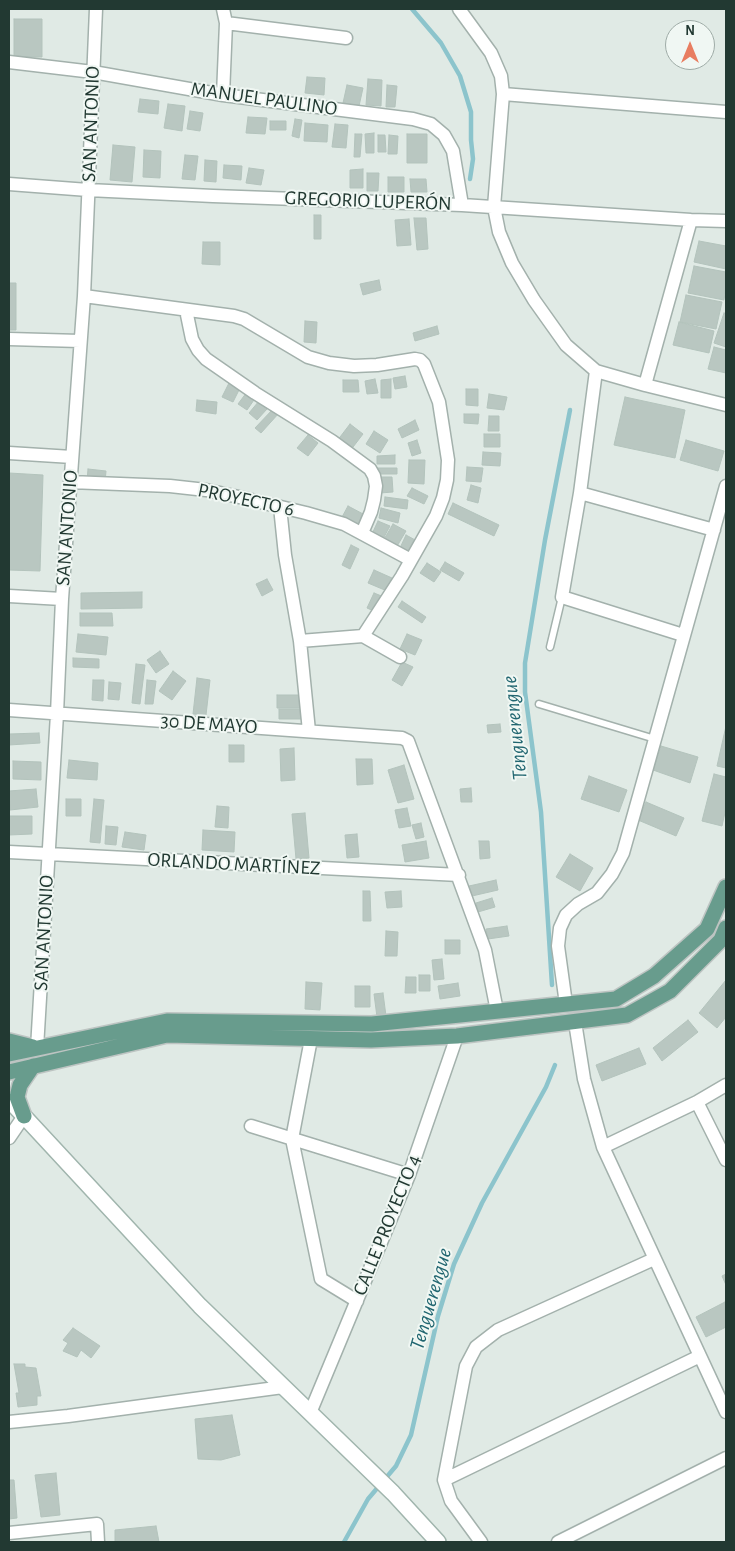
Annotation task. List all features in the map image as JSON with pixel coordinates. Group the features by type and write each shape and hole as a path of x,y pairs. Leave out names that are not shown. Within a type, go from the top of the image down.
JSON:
{"main road":[{"path":"9,1054 167,1021 372,1024 616,999 654,976 707,929 726,887"},
{"path":"9,1072 167,1034 371,1040 458,1036 627,1016 670,991 721,940 726,928"},
{"path":"9,1041 37,1048"},
{"path":"24,1116 17,1097 20,1085 33,1066"},
{"path":"9,1100 200,1306 393,1492 438,1542"},
{"path":"9,1111 24,1116"}],"street":[{"name":"SAN ANTONIO","path":"37,1048 62,599 84,296 96,9"},
{"path":"222,95 226,23 223,9"},
{"path":"460,9 491,53 501,76 503,94 494,207 499,232 512,263 534,300 566,345 596,371 726,405"},
{"path":"226,23 346,38"},
{"name":"MANUEL PAULINO","path":"9,62 93,72 222,95 413,119 431,124 444,136 453,152 462,205"},
{"path":"503,94 726,112"},
{"name":"GREGORIO LUPERÓN","path":"9,184 213,196 462,205 726,221"},
{"path":"645,385 691,220"},
{"path":"84,296 227,314 244,319 308,357 329,363 377,366 415,359 420,360 424,364 439,402 448,460 447,480 443,498 436,516 402,576 363,636"},
{"path":"186,310 192,339 206,359 332,441 370,469 376,486 371,512 362,533"},
{"path":"9,339 80,341"},
{"path":"596,371 580,493 562,597 683,635"},
{"path":"9,453 72,457"},
{"name":"PROYECTO 6","path":"70,482 170,486 206,490 344,524 411,560"},
{"path":"566,1004 558,946 560,928 566,915 578,904 597,893 612,874 623,853 726,486"},
{"path":"580,493 714,530"},
{"path":"280,507 285,555 300,641 309,731"},
{"path":"9,596 62,599"},
{"path":"300,641 363,636 400,657"},
{"name":"30 DE MAYO","path":"9,710 402,738 408,741 459,876"},
{"name":"ORLANDO MARTÍNEZ","path":"9,852 459,876"},
{"path":"459,876 485,950 497,1011"},
{"path":"575,1022 584,1079 603,1148 726,1412"},
{"name":"CALLE PROYECTO 4","path":"310,1412 409,1175 458,1036"},
{"path":"311,1039 292,1139 321,1279 357,1301"},
{"path":"603,1148 726,1085"},
{"path":"696,1102 726,1160"},
{"path":"9,1138 24,1116"},
{"path":"251,1126 409,1175"},
{"path":"481,1542 451,1501 444,1480 466,1366 476,1346 498,1330 654,1259"},
{"path":"444,1480 700,1356"},
{"path":"9,1422 77,1415 283,1387"},
{"path":"558,1542 726,1458"},
{"path":"9,1533 97,1524 98,1542"}],"lane":[{"path":"550,647 562,597"},
{"path":"539,704 655,739"}],"building":[{"path":"14,19 42,19 42,57 14,57"},
{"path":"307,77 325,78 324,95 305,93"},
{"path":"368,79 382,80 381,106 366,105"},
{"path":"347,85 363,88 359,106 343,103"},
{"path":"387,85 397,86 395,107 386,107"},
{"path":"140,99 159,101 158,114 138,112"},
{"path":"168,104 185,106 182,131 164,128"},
{"path":"190,111 203,113 200,131 187,129"},
{"path":"248,117 267,118 265,134 246,133"},
{"path":"295,119 302,120 299,138 292,136"},
{"path":"270,121 286,121 286,130 270,130"},
{"path":"305,123 328,125 327,142 304,141"},
{"path":"335,124 348,125 346,148 332,147"},
{"path":"374,133 374,153 366,153 365,134"},
{"path":"355,134 362,134 360,157 354,157"},
{"path":"407,134 427,134 427,163 407,163"},
{"path":"378,135 385,135 386,152 378,152"},
{"path":"389,135 398,136 397,154 388,154"},
{"path":"113,145 135,147 132,182 110,180"},
{"path":"144,150 161,151 160,178 143,177"},
{"path":"185,155 198,156 195,180 182,179"},
{"path":"205,160 217,161 216,182 204,181"},
{"path":"224,165 242,166 241,180 223,178"},
{"path":"249,168 264,170 261,185 246,183"},
{"path":"363,169 363,188 350,188 350,170"},
{"path":"367,173 379,173 378,191 367,191"},
{"path":"388,177 404,177 404,192 388,192"},
{"path":"410,179 426,179 427,192 411,192"},
{"path":"314,215 321,215 321,239 314,239"},
{"path":"414,218 426,218 428,249 417,250"},
{"path":"409,219 411,245 397,246 395,220"},
{"path":"699,241 726,246 726,269 694,262"},
{"path":"203,242 220,242 220,265 202,264"},
{"path":"694,266 726,272 724,300 688,293"},
{"path":"379,280 381,290 363,295 360,284"},
{"path":"9,283 16,283 16,330 9,330"},
{"path":"686,295 722,302 716,329 680,322"},
{"path":"724,313 726,314 726,347 714,343"},
{"path":"305,321 317,322 316,343 304,342"},
{"path":"679,322 714,331 709,353 673,345"},
{"path":"437,326 439,334 415,341 413,333"},
{"path":"714,347 726,350 726,373 708,369"},
{"path":"405,376 407,387 395,389 393,378"},
{"path":"375,379 378,393 367,394 365,381"},
{"path":"391,379 391,398 381,398 381,380"},
{"path":"343,380 358,380 359,392 343,392"},
{"path":"230,381 241,386 233,402 222,397"},
{"path":"466,389 478,389 478,406 466,405"},
{"path":"247,392 256,397 247,410 238,404"},
{"path":"489,394 507,397 504,410 487,408"},
{"path":"625,397 685,410 675,458 614,445"},
{"path":"197,400 217,402 216,414 196,411"},
{"path":"259,401 267,409 257,420 249,413"},
{"path":"274,408 279,413 261,433 255,428"},
{"path":"464,414 479,414 478,424 464,423"},
{"path":"489,416 499,416 499,431 488,431"},
{"path":"415,420 419,430 402,438 398,429"},
{"path":"350,424 363,434 350,451 337,441"},
{"path":"374,431 388,440 380,453 366,444"},
{"path":"484,434 500,434 500,447 484,447"},
{"path":"308,435 318,443 308,456 297,448"},
{"path":"417,440 421,453 412,456 408,443"},
{"path":"686,440 724,451 718,471 680,460"},
{"path":"483,452 501,453 500,466 482,465"},
{"path":"395,455 395,464 377,464 377,456"},
{"path":"409,460 425,460 424,484 408,483"},
{"path":"467,467 483,468 481,482 466,481"},
{"path":"377,468 397,468 397,474 377,474"},
{"path":"88,469 106,471 105,482 87,481"},
{"path":"9,473 43,475 40,571 9,570"},
{"path":"379,477 392,477 393,492 380,493"},
{"path":"471,485 481,488 478,503 467,500"},
{"path":"412,488 428,496 424,504 407,496"},
{"path":"385,497 408,500 407,509 384,506"},
{"path":"453,503 499,525 494,536 448,514"},
{"path":"348,506 365,515 359,528 341,519"},
{"path":"381,508 400,513 398,523 379,518"},
{"path":"378,521 390,526 383,539 372,534"},
{"path":"393,524 406,531 396,548 383,541"},
{"path":"406,535 417,541 411,553 400,548"},
{"path":"351,545 359,549 350,569 342,565"},
{"path":"445,562 464,573 459,581 440,570"},
{"path":"427,563 441,572 434,582 420,573"},
{"path":"374,570 392,578 387,591 368,583"},
{"path":"267,579 273,590 262,596 256,584"},
{"path":"142,592 142,608 81,609 81,593"},
{"path":"374,593 384,597 376,612 367,608"},
{"path":"402,601 426,617 422,623 398,607"},
{"path":"80,613 112,613 113,626 80,626"},
{"path":"78,634 108,637 106,655 76,652"},
{"path":"407,634 422,640 415,655 400,649"},
{"path":"160,651 169,664 156,673 147,660"},
{"path":"73,658 99,659 99,668 73,667"},
{"path":"402,662 413,667 402,686 392,680"},
{"path":"136,664 145,665 140,704 132,703"},
{"path":"173,671 186,681 172,700 159,691"},
{"path":"197,678 210,680 206,715 193,714"},
{"path":"93,680 104,680 103,701 92,700"},
{"path":"147,680 156,681 153,704 145,704"},
{"path":"109,682 121,683 119,700 108,699"},
{"path":"277,695 301,695 301,708 277,708"},
{"path":"279,709 304,709 303,719 279,719"},
{"path":"500,724 501,732 488,733 487,725"},
{"path":"726,726 726,768 717,766"},
{"path":"39,733 40,743 9,745 9,734"},
{"path":"229,745 244,745 244,762 229,762"},
{"path":"661,746 698,757 690,783 653,770"},
{"path":"294,748 295,780 281,781 280,749"},
{"path":"356,759 372,759 373,784 357,785"},
{"path":"69,760 98,763 97,780 67,778"},
{"path":"13,761 41,762 41,780 13,779"},
{"path":"404,765 414,799 398,803 388,770"},
{"path":"714,774 726,777 726,808 722,826 702,821"},
{"path":"589,776 627,790 619,812 581,799"},
{"path":"471,788 472,802 461,802 460,789"},
{"path":"36,789 38,807 10,810 9,791"},
{"path":"66,799 81,799 81,816 66,816"},
{"path":"94,799 104,800 100,843 90,842"},
{"path":"646,802 684,818 676,836 638,820"},
{"path":"217,806 229,807 228,828 215,827"},
{"path":"407,808 411,826 399,828 395,810"},
{"path":"305,813 309,858 296,859 292,814"},
{"path":"9,816 32,816 32,834 9,835"},
{"path":"421,823 424,837 416,839 412,825"},
{"path":"106,826 118,827 116,845 105,844"},
{"path":"203,830 235,832 234,852 202,850"},
{"path":"125,832 146,835 144,850 122,847"},
{"path":"357,834 359,857 347,858 345,835"},
{"path":"426,841 429,858 405,862 402,845"},
{"path":"479,841 489,841 490,858 480,859"},
{"path":"570,854 593,868 580,891 556,877"},
{"path":"496,880 498,890 472,896 469,886"},
{"path":"363,891 370,891 371,921 363,921"},
{"path":"401,891 402,907 387,908 385,892"},
{"path":"492,898 495,907 478,912 476,903"},
{"path":"507,926 509,936 488,939 486,929"},
{"path":"386,931 398,932 397,956 385,956"},
{"path":"445,940 460,940 460,954 445,954"},
{"path":"442,959 444,979 434,980 432,960"},
{"path":"419,975 430,975 430,991 419,991"},
{"path":"406,977 416,977 416,993 405,993"},
{"path":"726,980 726,1017 717,1028 699,1013"},
{"path":"306,982 322,983 320,1010 305,1009"},
{"path":"458,983 460,996 440,999 438,986"},
{"path":"355,986 370,986 370,1007 355,1007"},
{"path":"383,993 386,1016 377,1017 374,994"},
{"path":"688,1020 698,1032 662,1061 653,1048"},
{"path":"639,1048 646,1064 602,1081 596,1065"},
{"path":"726,1274 726,1285 722,1276"},
{"path":"725,1302 726,1327 706,1337 696,1317"},
{"path":"73,1328 100,1346 91,1358 81,1350 77,1357 63,1351 68,1343 63,1340"},
{"path":"14,1364 25,1364 25,1367 36,1368 41,1396 37,1396 37,1405 18,1407 16,1393 19,1393"},
{"path":"232,1415 240,1455 221,1460 198,1459 195,1419"},
{"path":"56,1473 60,1515 41,1517 35,1475"},
{"path":"9,1480 14,1480 17,1518 9,1519"},
{"path":"156,1526 159,1542 115,1542 115,1530"}],"waterway":[{"name":"Tenguerengue","path":"412,9 441,43 460,76 471,112 473,159 470,179"},
{"name":"Tenguerengue","path":"552,985 541,812 525,692 525,663 545,540 570,410"},
{"name":"Tenguerengue","path":"344,1542 368,1499 396,1466 411,1435 438,1316 454,1264 482,1203 546,1087 555,1065"}]}
